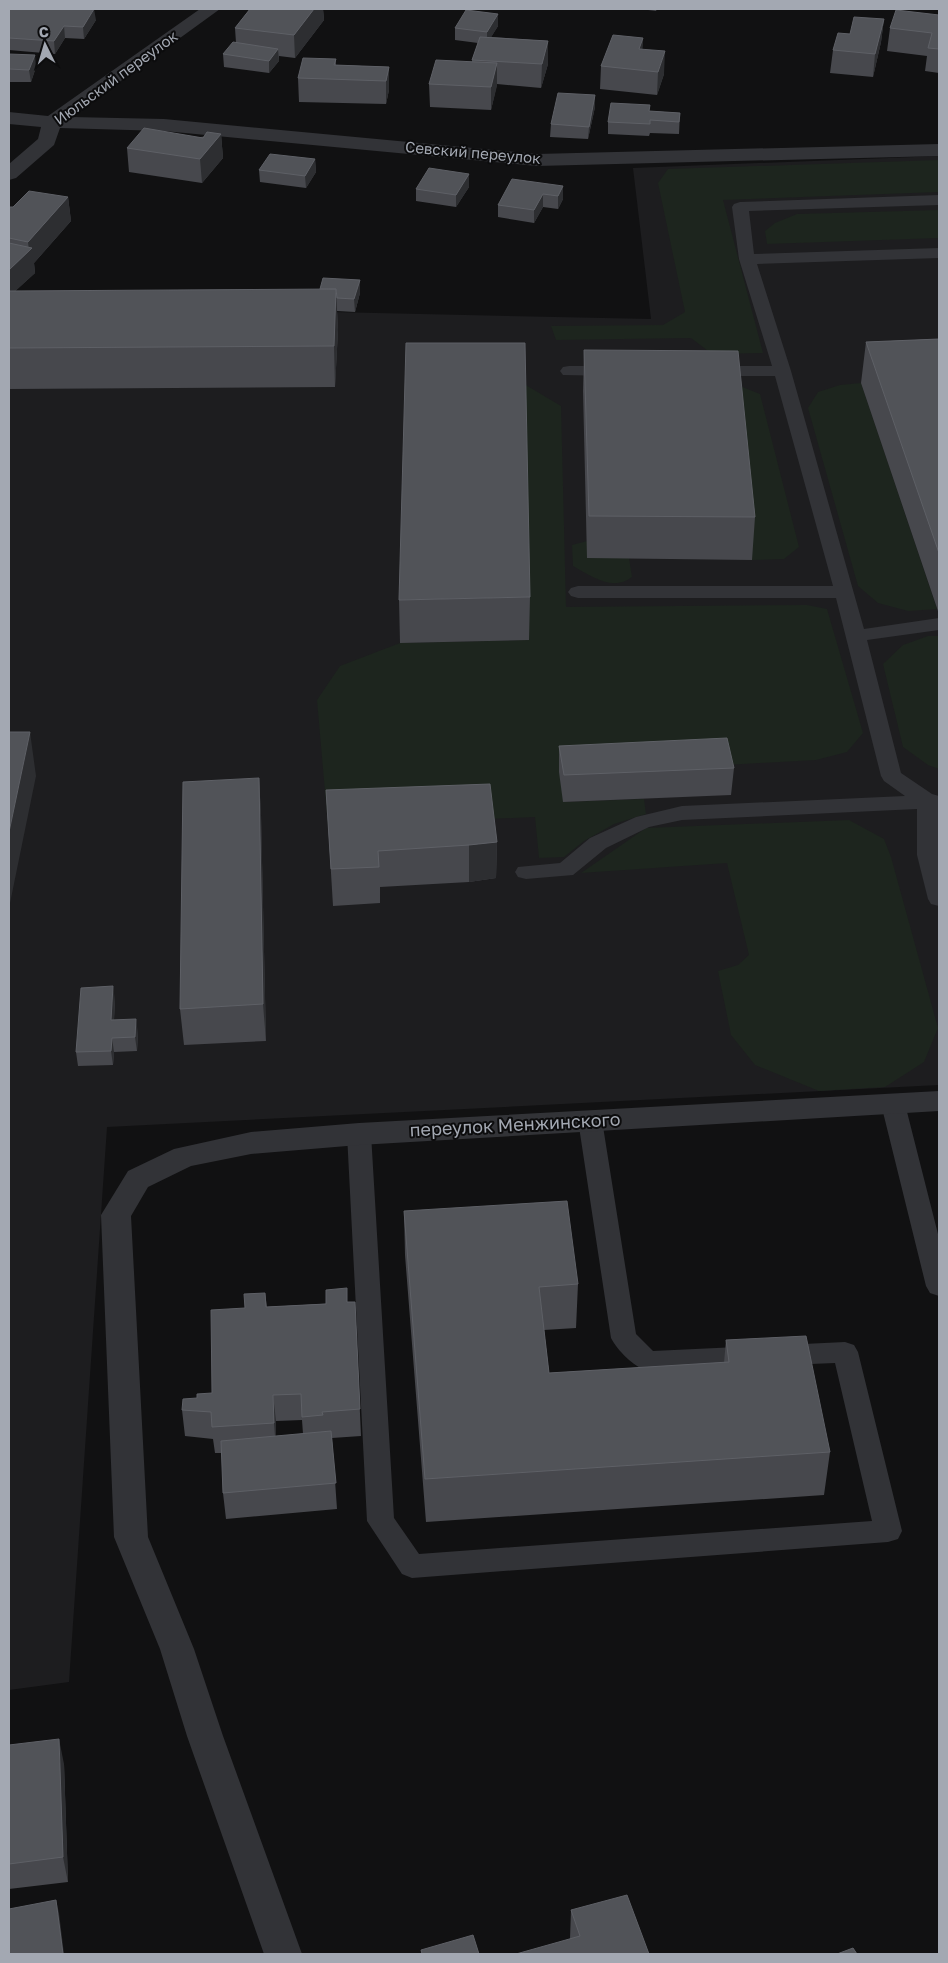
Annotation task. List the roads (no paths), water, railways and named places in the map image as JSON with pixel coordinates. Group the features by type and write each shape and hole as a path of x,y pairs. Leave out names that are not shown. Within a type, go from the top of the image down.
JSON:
{"street":[{"name":"Июльский переулок","path":"9,174 47,141 52,122 211,9"},
{"name":"Севский переулок","path":"9,118 52,122 164,125 537,160 939,150"},
{"name":"переулок Менжинского","path":"283,1954 176,1649 132,1536 116,1215 138,1180 184,1157 251,1142 590,1120 939,1101"}],"lane":[{"path":"933,801 891,776 856,636 782,371 747,258 740,207 939,200"},
{"path":"747,258 939,253"},
{"path":"569,371 627,371"},
{"path":"695,371 782,371"},
{"path":"578,592 843,592"},
{"path":"856,636 939,624"},
{"path":"526,872 565,870 598,843 643,822 682,813 933,801"},
{"path":"933,801 928,855 939,899"},
{"path":"894,1104 939,1286"},
{"path":"359,1134 381,1521 412,1566 888,1531 845,1352 647,1361 624,1338 590,1120"}]}
